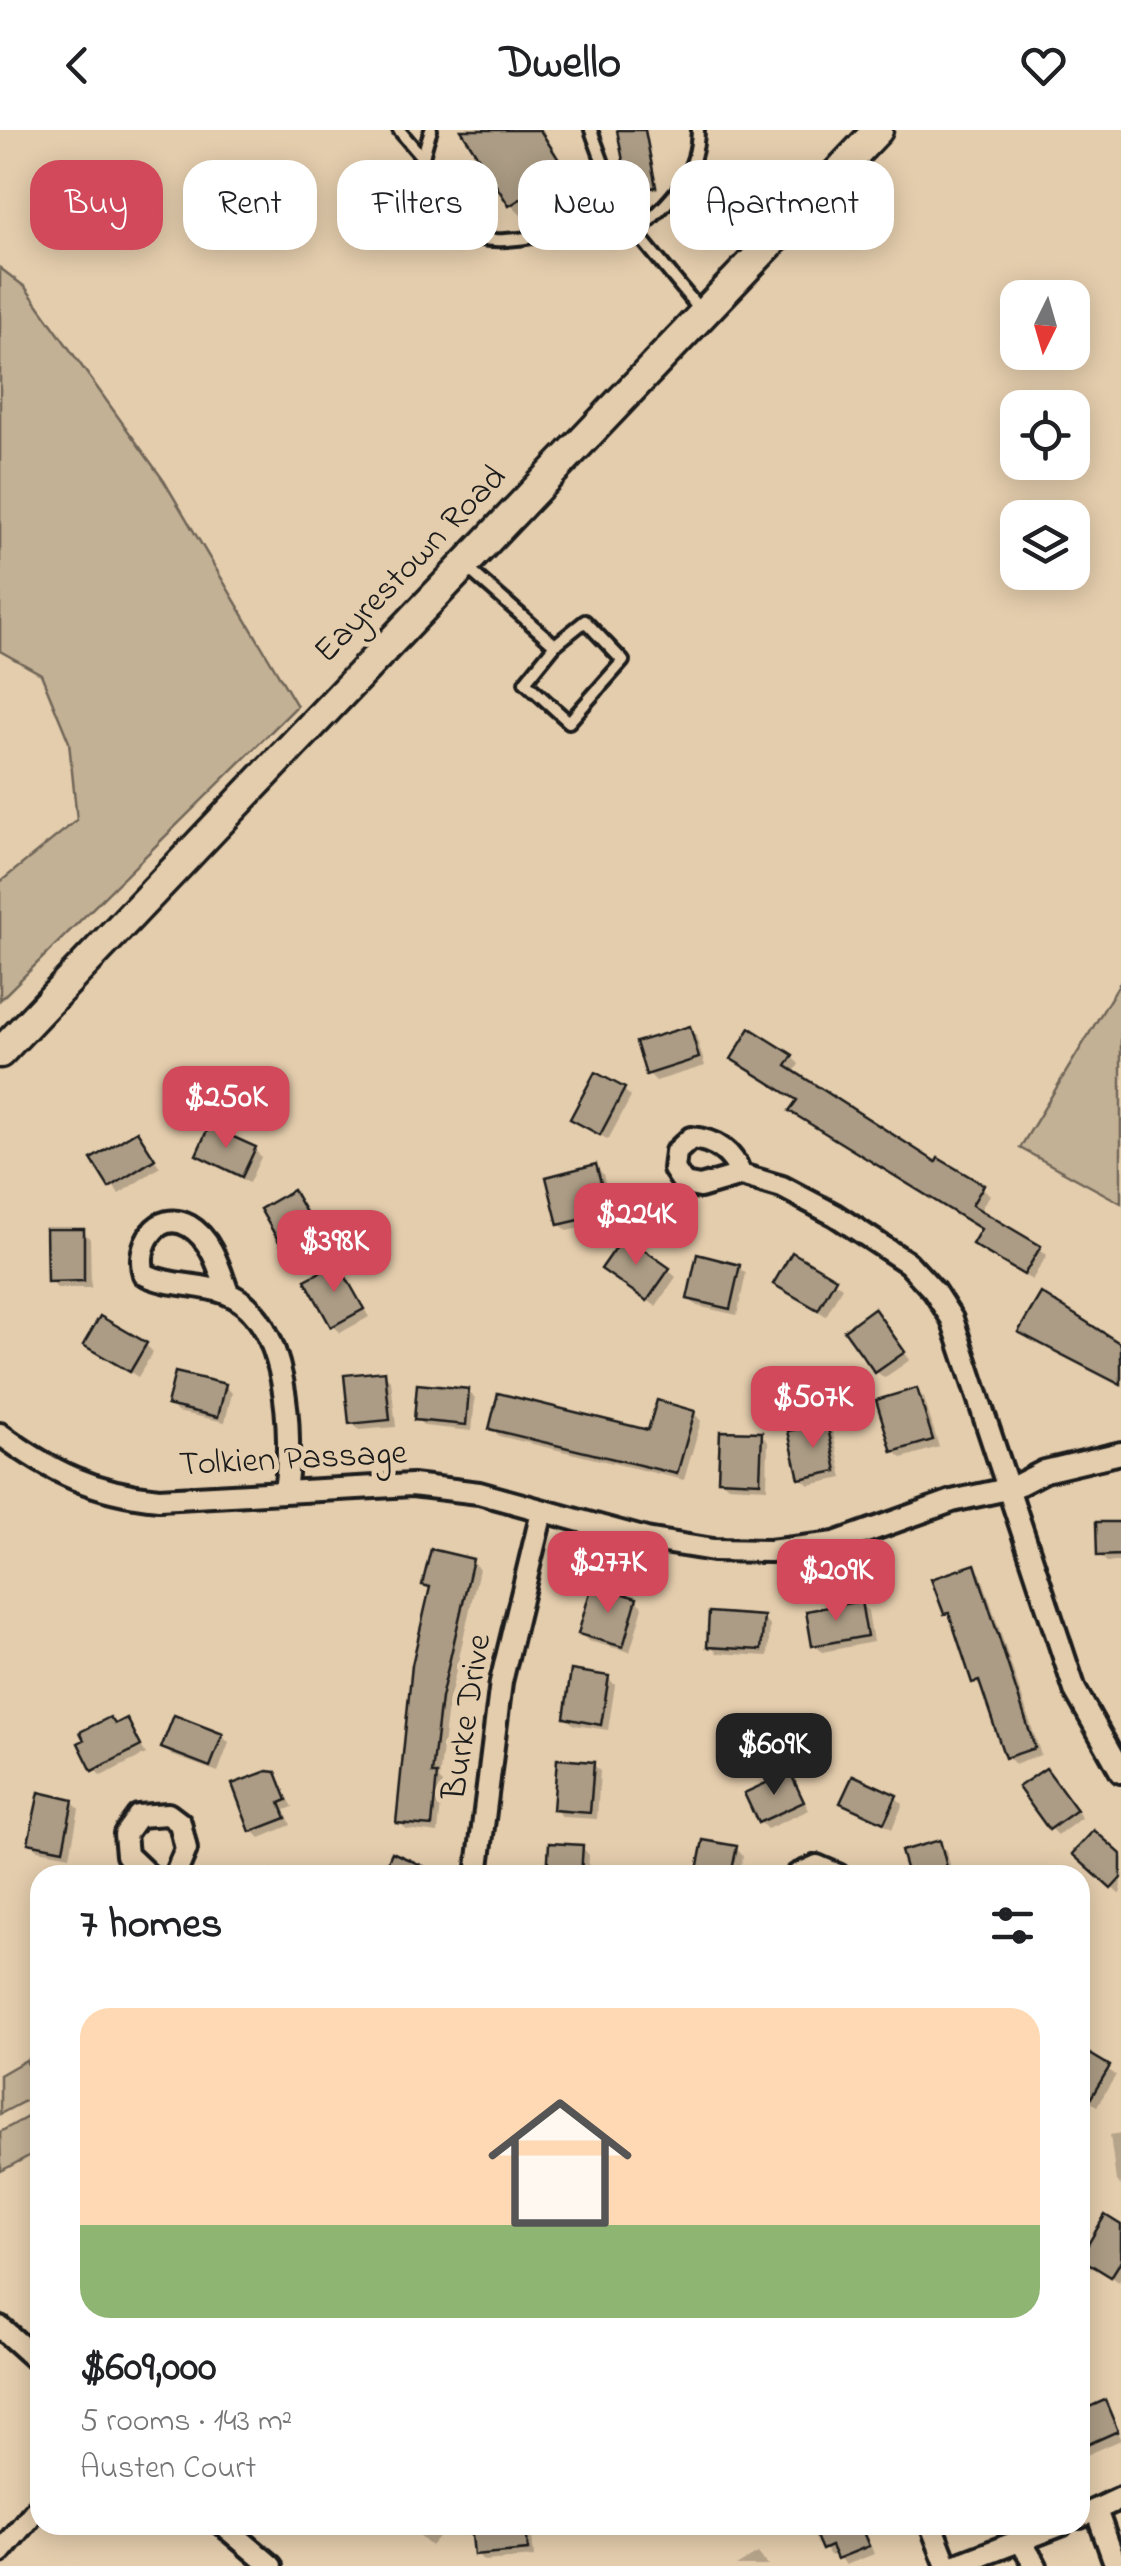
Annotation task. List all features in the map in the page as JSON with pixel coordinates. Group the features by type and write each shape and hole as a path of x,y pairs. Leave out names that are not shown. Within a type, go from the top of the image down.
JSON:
{"street":[{"name":"Eayrestown Road","path":"0,1053 878,130"},
{"path":"742,1175 782,1187 835,1215 908,1263 934,1291 952,1319 1012,1488 1076,1690 1097,1736 1121,1772"},
{"path":"228,1293 160,1282 144,1274 141,1245 148,1232 168,1224 186,1224 202,1237 216,1260 228,1293 252,1313 264,1332 286,1390 289,1464 285,1491"},
{"name":"Tolkien Passage","path":"0,1434 38,1462 96,1490 159,1499 412,1485 479,1492 542,1512 679,1544 770,1552 835,1543 952,1501 1012,1488 1045,1471 1121,1453"},
{"name":"Burke Drive","path":"478,1865 501,1682 542,1512"},
{"path":"137,1865 128,1856 126,1834 138,1816 154,1812 168,1814 180,1824 186,1849 179,1865"},
{"path":"0,2327 30,2354"},
{"path":"1090,2513 1121,2498"},
{"path":"0,2552 30,2517"},
{"path":"1090,2518 1116,2566"},
{"path":"235,2535 271,2566"},
{"path":"936,2535 950,2566 1037,2535"},
{"path":"1021,2542 1036,2566"}],"lane":[{"path":"399,130 421,156"},
{"path":"431,130 421,156 422,186 434,212 450,227 476,239 518,236"},
{"path":"591,130 602,160"},
{"path":"650,220 685,185 696,155 698,130"},
{"path":"650,245 702,313"},
{"path":"463,565 555,645"},
{"path":"584,621 623,661 569,722 525,682 555,645 584,621"}],"shaded area":[{"path":"0,268 25,287 164,481 297,706 0,1000 0,882 77,820 69,742 41,674 0,651"},
{"path":"1121,981 1121,1203 1020,1148"},
{"path":"26,2060 30,2069 30,2098 0,2114 0,2075"},
{"path":"30,2116 30,2155 1,2171 0,2132"}],"building":[{"path":"461,130 540,130 559,160 518,160 518,200 509,206 498,189 498,160 480,160"},
{"path":"617,130 645,130 656,187 650,188 650,160 623,160"},
{"path":"690,1026 699,1058 646,1075 636,1042"},
{"path":"750,1028 793,1055 786,1066 936,1162 938,1158 984,1185 972,1205 1041,1246 1024,1275 972,1244 981,1229 789,1111 797,1100 731,1059"},
{"path":"595,1072 625,1088 600,1135 570,1119"},
{"path":"209,1126 256,1147 242,1177 196,1155"},
{"path":"137,1131 155,1159 109,1188 91,1159"},
{"path":"596,1164 609,1213 558,1225 546,1177"},
{"path":"293,1190 318,1233 285,1252 260,1209"},
{"path":"46,1229 84,1229 84,1281 47,1282"},
{"path":"624,1236 670,1268 647,1301 601,1269"},
{"path":"792,1252 836,1278 818,1310 773,1284"},
{"path":"697,1254 740,1265 730,1309 687,1299"},
{"path":"338,1263 364,1309 331,1327 305,1280"},
{"path":"1041,1293 1121,1344 1121,1385 1018,1332"},
{"path":"874,1308 905,1352 875,1373 844,1330"},
{"path":"100,1316 147,1343 130,1372 83,1345"},
{"path":"385,1371 390,1420 349,1424 344,1375"},
{"path":"175,1372 226,1384 218,1417 167,1405"},
{"path":"417,1384 469,1389 466,1425 414,1420"},
{"path":"917,1388 933,1440 892,1452 876,1400"},
{"path":"498,1393 648,1430 657,1400 695,1411 677,1474 489,1429"},
{"path":"827,1423 837,1471 799,1479 788,1431"},
{"path":"720,1431 762,1432 760,1482 718,1480"},
{"path":"1096,1522 1121,1522 1121,1555 1097,1556"},
{"path":"431,1549 473,1559 441,1698 432,1774 437,1774 432,1826 396,1823 412,1665 430,1587 422,1585"},
{"path":"975,1564 1035,1748 1005,1758 979,1681 972,1683 949,1613 944,1614 931,1579"},
{"path":"592,1585 637,1598 623,1647 578,1634"},
{"path":"861,1601 867,1636 812,1646 806,1611"},
{"path":"709,1612 764,1616 761,1650 707,1647"},
{"path":"571,1670 609,1676 601,1725 564,1718"},
{"path":"174,1715 223,1734 210,1767 161,1748"},
{"path":"110,1717 115,1724 127,1718 141,1746 92,1771 78,1743 84,1740 80,1732"},
{"path":"557,1759 594,1762 590,1813 553,1810"},
{"path":"1046,1768 1077,1810 1049,1830 1018,1787"},
{"path":"267,1771 276,1772 287,1800 280,1803 286,1818 250,1832 232,1784"},
{"path":"790,1772 804,1802 758,1823 744,1793"},
{"path":"853,1775 897,1795 884,1823 840,1803"},
{"path":"39,1792 73,1800 63,1850 28,1843"},
{"path":"1094,1830 1121,1854 1121,1878 1111,1889 1090,1870 1090,1865 1072,1854"},
{"path":"703,1840 737,1846 733,1865 698,1865"},
{"path":"940,1840 946,1865 905,1865 901,1851"},
{"path":"549,1843 583,1845 582,1865 548,1865"},
{"path":"392,1852 421,1865 386,1865"},
{"path":"1090,2054 1110,2066 1090,2099"},
{"path":"1105,2215 1121,2225 1121,2261 1111,2277 1090,2264 1090,2241"},
{"path":"1105,2400 1118,2431 1090,2444 1090,2407"},
{"path":"472,2535 527,2535 528,2550 474,2555"},
{"path":"815,2535 864,2535 869,2546 837,2559 831,2546 822,2550"}]}
